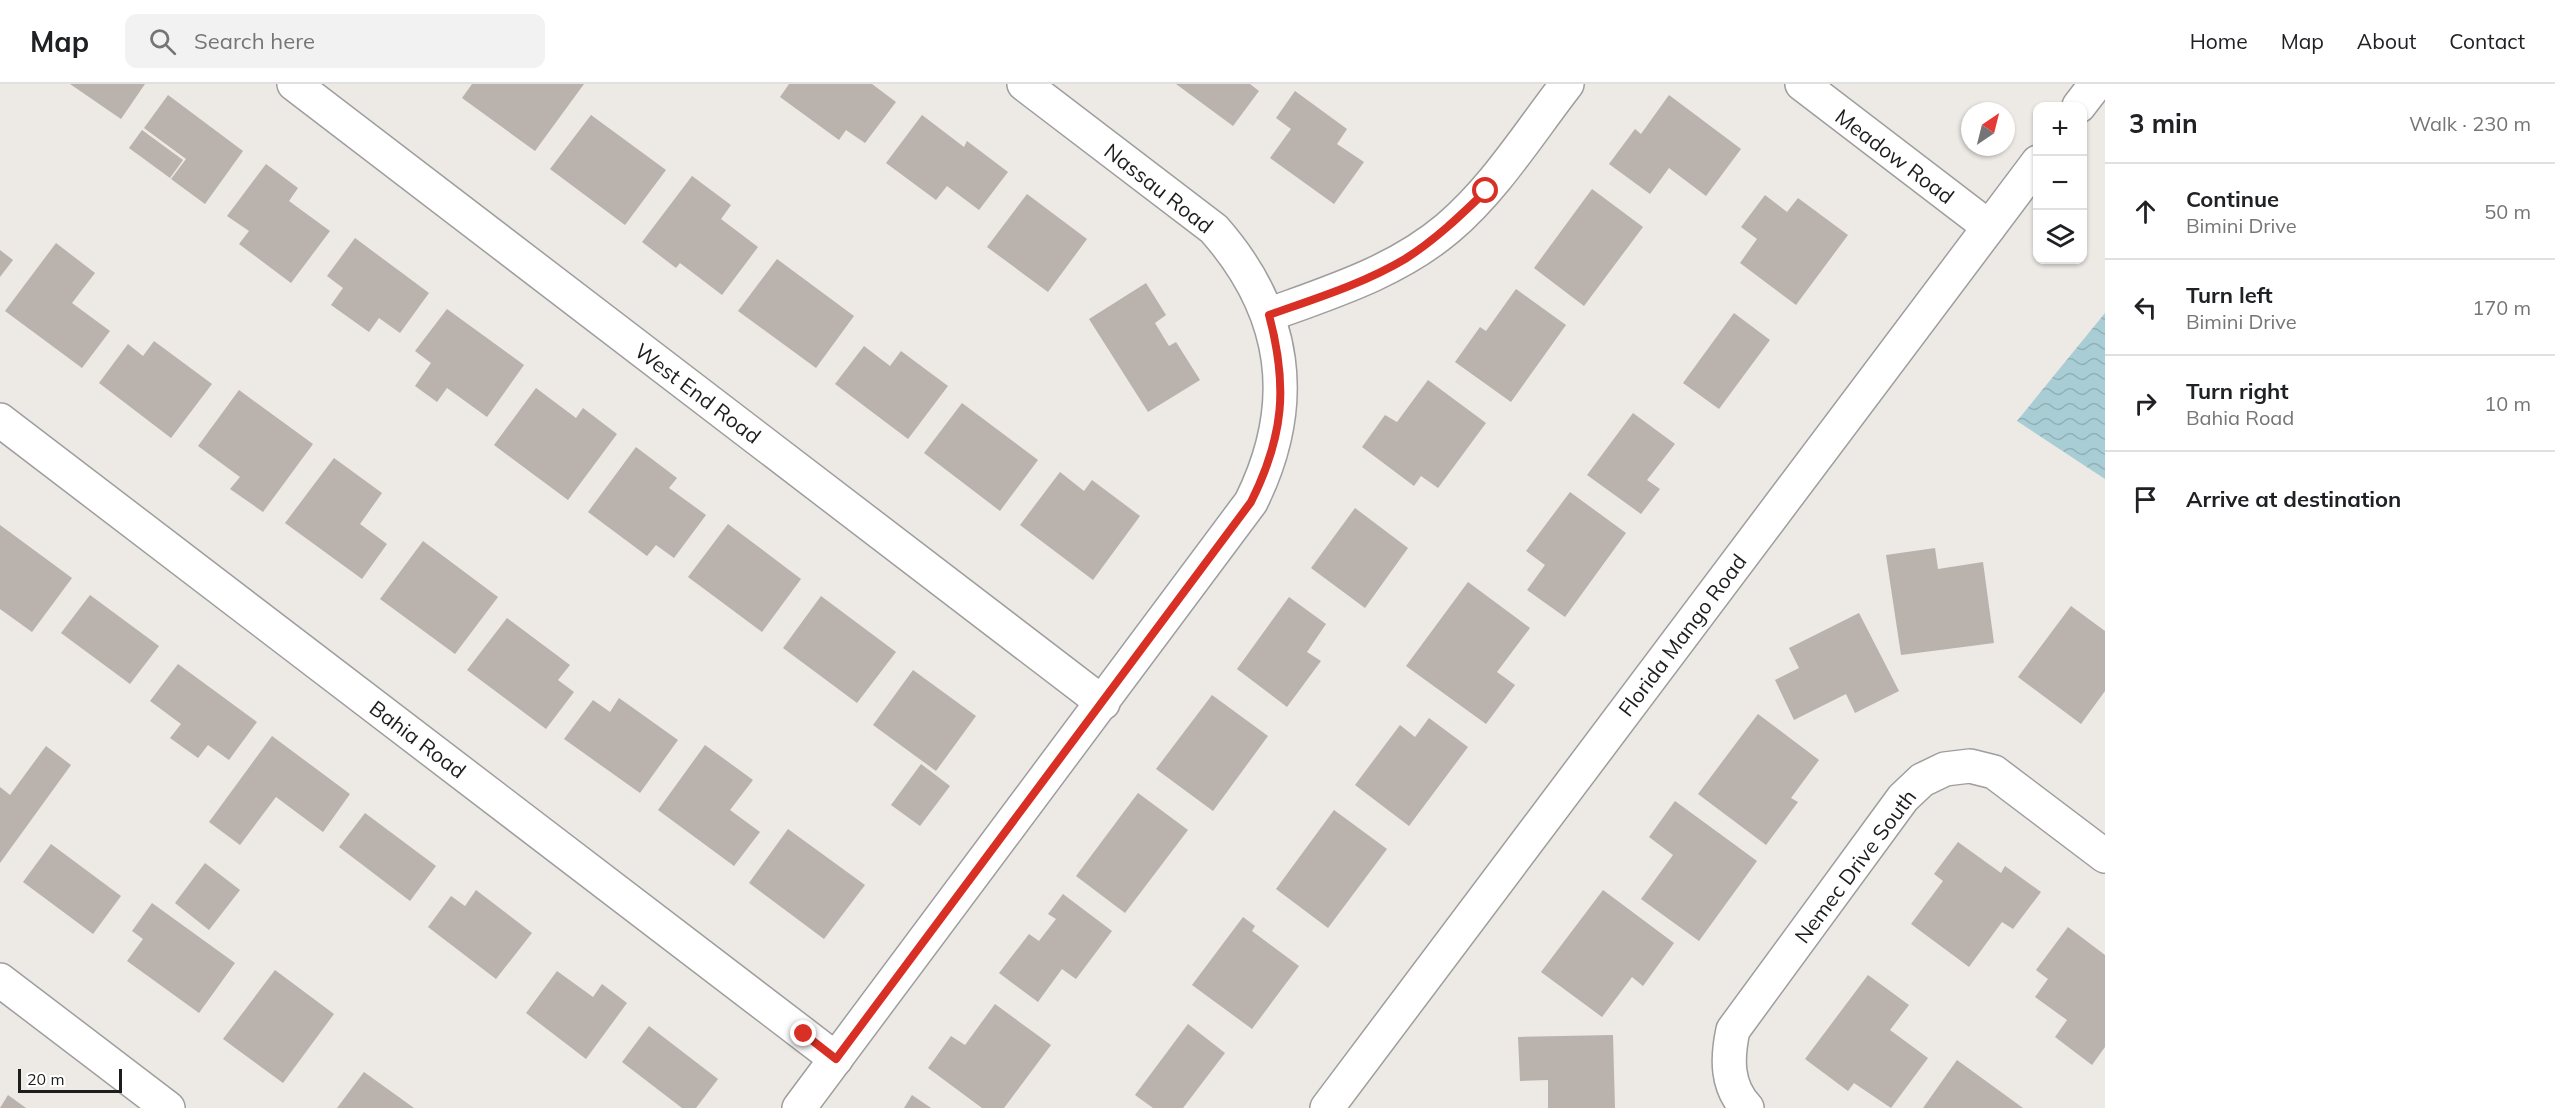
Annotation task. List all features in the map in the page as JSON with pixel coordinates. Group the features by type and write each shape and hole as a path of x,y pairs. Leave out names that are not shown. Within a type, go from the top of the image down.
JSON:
{"street":[{"name":"West End Road","path":"294,84 1103,703"},
{"name":"Nassau Road","path":"799,1108 1251,502 1272,454 1281,402 1278,349 1269,315 1247,270 1214,229 1024,84"},
{"path":"1269,315 1357,283 1404,259 1448,228 1486,191 1567,84"},
{"name":"Meadow Road","path":"1802,84 1989,227"},
{"path":"2082,102 2096,84"},
{"name":"Florida Mango Road","path":"1327,1108 2033,167"},
{"name":"Bahia Road","path":"0,420 836,1059"},
{"name":"Nemec Drive South","path":"1747,1108 1730,1079 1728,1054 1733,1030 1903,798 1922,780 1945,769 1970,766 1994,772 2105,856"},
{"path":"0,980 168,1108"}],"water":[{"path":"2105,313 2105,479 2017,421"}],"building":[{"path":"70,84 145,84 121,119"},
{"path":"472,84 584,84 535,151 462,98"},
{"path":"789,84 872,84 896,102 865,143 846,130 839,140 780,97"},
{"path":"1176,84 1250,84 1259,91 1233,126"},
{"path":"1295,91 1347,129 1337,144 1364,162 1334,204 1270,158 1291,129 1276,118"},
{"path":"168,95 243,151 205,204 171,179 186,159 144,128"},
{"path":"1669,95 1741,149 1706,196 1669,168 1650,194 1609,164 1635,129 1641,134"},
{"path":"591,115 666,170 625,225 550,169"},
{"path":"922,115 964,147 967,141 1008,172 979,210 947,186 936,200 886,163"},
{"path":"142,130 183,160 170,178 129,148"},
{"path":"266,164 298,188 289,201 330,231 291,283 239,244 249,231 227,216"},
{"path":"692,176 731,205 721,219 758,247 722,295 680,263 676,268 642,242"},
{"path":"1592,189 1643,227 1584,306 1534,268"},
{"path":"1027,194 1087,239 1048,292 987,247"},
{"path":"1765,195 1787,212 1798,198 1848,235 1796,305 1740,263 1757,239 1741,227"},
{"path":"355,238 429,293 400,333 379,318 369,332 331,305 343,288 327,276"},
{"path":"56,243 95,273 72,303 110,331 82,368 5,311"},
{"path":"0,250 13,260 0,277"},
{"path":"777,259 854,316 816,368 738,311"},
{"path":"1146,283 1166,315 1155,323 1169,346 1176,342 1200,380 1148,412 1089,319"},
{"path":"1516,289 1566,325 1511,402 1455,362 1480,327 1486,331"},
{"path":"447,309 524,365 487,417 447,388 437,402 415,386 431,363 415,351"},
{"path":"1734,313 1770,340 1719,409 1683,383"},
{"path":"154,341 212,384 171,438 99,383 128,344 143,356"},
{"path":"864,346 890,366 901,351 948,386 908,439 835,384"},
{"path":"1428,380 1486,423 1438,488 1421,476 1414,486 1362,447 1385,415 1397,422"},
{"path":"536,388 576,418 583,408 617,434 568,500 494,445"},
{"path":"239,390 313,444 263,512 230,489 240,477 198,446"},
{"path":"962,403 1038,460 1000,511 924,453"},
{"path":"1633,413 1675,444 1647,480 1660,489 1641,514 1587,475"},
{"path":"636,447 677,478 669,488 706,515 674,558 656,545 647,556 588,512"},
{"path":"334,458 382,493 360,524 387,544 362,579 285,523"},
{"path":"1060,472 1084,491 1092,480 1140,516 1093,580 1020,525"},
{"path":"1570,492 1626,533 1565,617 1527,590 1545,565 1526,551"},
{"path":"1355,508 1408,548 1365,608 1311,568"},
{"path":"728,524 801,579 762,632 688,577"},
{"path":"0,525 72,578 32,632 0,609"},
{"path":"423,541 498,597 455,654 380,599"},
{"path":"1935,548 1938,569 1983,562 1994,643 1901,655 1886,555"},
{"path":"1468,582 1530,628 1497,672 1515,685 1486,724 1406,666"},
{"path":"90,595 159,646 130,684 61,633"},
{"path":"821,596 896,652 857,703 783,648"},
{"path":"1289,597 1326,624 1307,652 1321,661 1287,707 1237,669"},
{"path":"2071,606 2105,631 2105,691 2081,724 2018,677"},
{"path":"1859,613 1899,691 1855,713 1846,694 1794,720 1775,680 1799,668 1789,648"},
{"path":"507,618 570,665 558,680 574,692 546,729 467,670"},
{"path":"178,664 257,722 229,760 208,745 198,758 170,738 181,724 150,701"},
{"path":"913,670 976,716 936,771 873,725"},
{"path":"1212,695 1268,736 1213,811 1156,769"},
{"path":"619,698 678,740 640,793 564,739 593,700 610,712"},
{"path":"1758,714 1819,760 1791,798 1798,802 1766,845 1698,794"},
{"path":"1429,718 1468,747 1409,826 1355,785 1400,725 1415,737"},
{"path":"272,736 350,794 323,832 276,797 240,845 209,822"},
{"path":"705,745 753,780 730,810 760,832 734,866 658,810"},
{"path":"46,746 71,765 0,863 0,787 10,795"},
{"path":"921,764 950,786 920,826 891,805"},
{"path":"1138,793 1188,830 1125,913 1076,876"},
{"path":"1675,801 1757,861 1699,941 1641,899 1673,855 1649,837"},
{"path":"1334,810 1387,849 1328,928 1276,889"},
{"path":"365,813 436,866 410,901 339,847"},
{"path":"788,829 865,885 824,939 749,883"},
{"path":"1958,842 2001,873 2005,866 2041,892 2013,929 2002,922 1969,967 1911,924 1943,881 1934,874"},
{"path":"51,844 121,896 93,934 23,882"},
{"path":"205,863 240,890 209,930 175,903"},
{"path":"476,890 532,933 496,979 428,927 451,896 465,906"},
{"path":"1603,890 1674,943 1643,986 1632,977 1602,1017 1541,972"},
{"path":"1063,894 1112,931 1076,979 1062,969 1038,1002 999,973 1029,934 1039,941 1056,919 1048,914"},
{"path":"152,903 235,963 199,1013 127,961 143,939 132,931"},
{"path":"1243,917 1255,926 1252,931 1299,966 1252,1029 1192,985"},
{"path":"2068,927 2105,955 2105,1047 2092,1065 2055,1037 2067,1020 2035,997 2048,979 2036,970"},
{"path":"275,970 334,1014 283,1083 223,1039"},
{"path":"557,971 593,997 602,984 627,1003 586,1059 526,1013"},
{"path":"1868,975 1909,1005 1890,1030 1928,1058 1891,1108 1854,1083 1848,1091 1805,1059"},
{"path":"995,1004 1051,1045 1004,1108 982,1108 928,1068 951,1036 965,1045"},
{"path":"1188,1024 1225,1053 1183,1108 1153,1108 1135,1095"},
{"path":"649,1026 718,1079 696,1108 682,1108 622,1062"},
{"path":"1613,1035 1615,1108 1548,1108 1548,1080 1520,1081 1518,1037"},
{"path":"1957,1060 2023,1108 1923,1108"},
{"path":"364,1072 414,1108 337,1108"},
{"path":"8,1095 26,1108 0,1108"},
{"path":"912,1095 931,1108 904,1108"}],"route":[{"path":"804,1034 836,1059 1251,502 1272,454 1281,402 1278,349 1269,315 1357,283 1404,259 1448,228 1486,191"}]}
